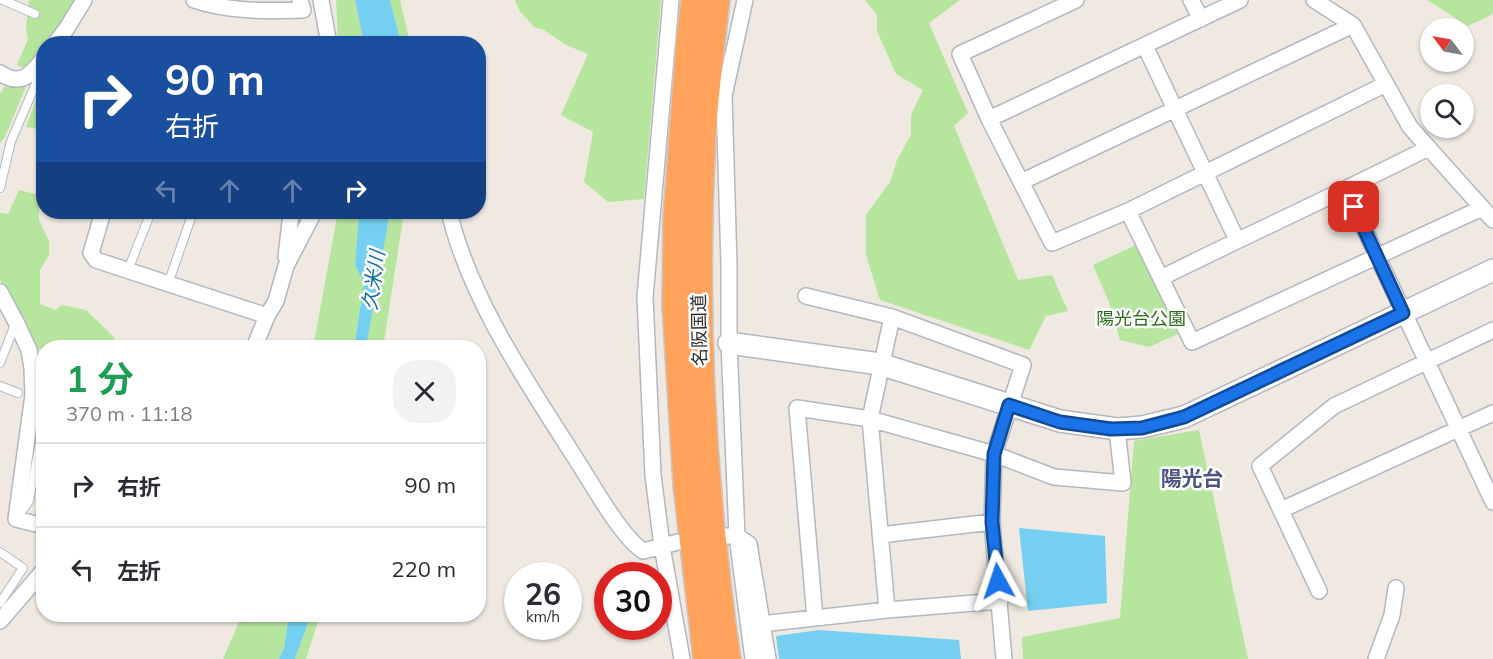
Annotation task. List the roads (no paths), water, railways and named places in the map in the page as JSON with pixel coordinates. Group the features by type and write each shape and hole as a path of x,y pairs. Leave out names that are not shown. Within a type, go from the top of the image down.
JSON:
{"highway":[{"name":"名阪国道","path":"695,0 688,62 677,217 676,306 683,438 705,659"},
{"name":"名阪国道","path":"716,0 702,133 698,304 700,399 707,487 728,659"}],"street":[{"path":"61,36 84,0"},
{"path":"194,0 258,11 303,10 300,0"},
{"path":"321,0 328,36"},
{"path":"671,0 645,297 652,475 682,659"},
{"path":"745,0 724,96 729,265 731,536 753,659"},
{"path":"1076,0 960,54 989,119 1052,243 1128,210 1386,84"},
{"path":"1191,0 1201,19"},
{"path":"989,119 1240,0"},
{"path":"1314,0 1353,26 1410,127 1493,220"},
{"path":"1021,182 1174,108 1353,26"},
{"path":"1145,46 1237,240"},
{"path":"0,73 11,80 21,79 36,67"},
{"path":"1161,278 1346,190 1428,148"},
{"path":"1346,190 1492,498"},
{"path":"1128,210 1192,342 1482,208"},
{"path":"101,219 91,253 96,260 267,316"},
{"path":"257,340 276,301 285,266 290,219"},
{"path":"285,266 310,219"},
{"path":"451,219 466,266 486,306 521,371 600,497 634,545 643,551 678,542"},
{"path":"729,344 880,364 1060,422 1117,429 1142,428 1184,417 1493,270"},
{"path":"0,292 29,350 32,368 33,394 16,519 36,524"},
{"path":"806,296 892,317 1023,365 994,454 992,522 1004,659"},
{"path":"887,610 870,419 880,364 892,317"},
{"path":"1319,591 1260,466 1334,406 1493,330"},
{"path":"815,618 797,408 870,419 994,454 1054,477 1123,483 1117,429"},
{"path":"1281,510 1493,413"},
{"path":"880,535 992,522"},
{"path":"731,536 749,544 768,659"},
{"path":"0,621 36,579"},
{"path":"1376,659 1392,615 1396,588"},
{"path":"770,623 887,610 1000,601"}],"lane":[{"path":"3,0 35,14"},
{"path":"0,188 10,141 36,83"},
{"path":"128,270 148,219"},
{"path":"168,284 191,219"},
{"path":"0,363 16,322"},
{"path":"0,386 18,393"},
{"path":"16,519 29,501 36,464"},
{"path":"0,552 23,568 0,603"}],"water":[{"path":"355,0 390,0 399,36 363,36"},
{"name":"久米川","path":"358,219 389,219 367,340 355,340 364,283 355,265"},
{"path":"1019,528 1105,536 1107,603 1028,611"},
{"path":"288,622 308,622 295,659 279,659 284,648"},
{"path":"819,630 959,640 961,659 779,659 776,636"}],"district":[{"name":"陽光台","path":"1192,478"}],"park label":[{"name":"陽光台公園","path":"1141,318"}]}
